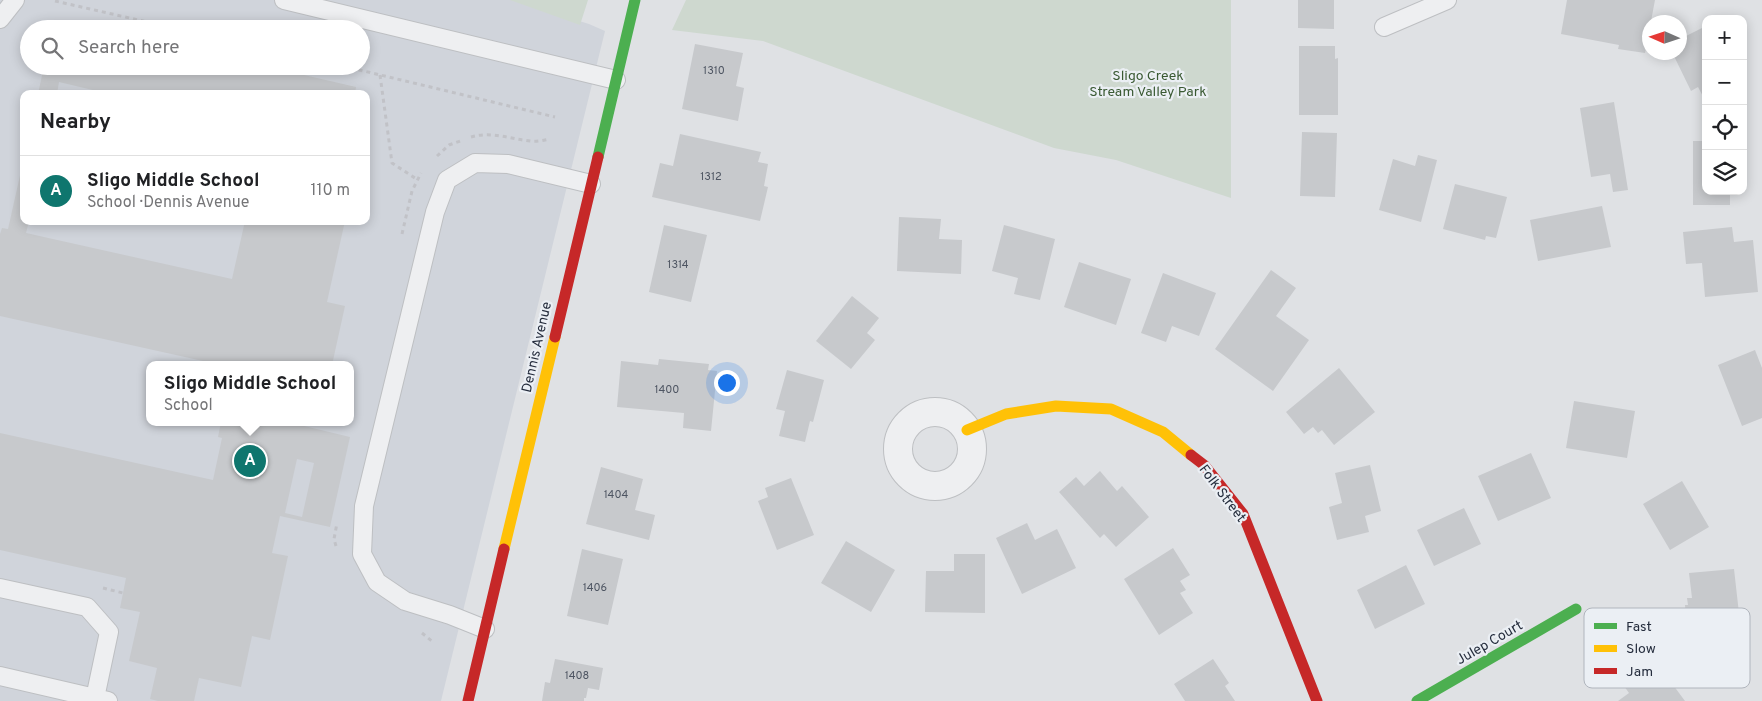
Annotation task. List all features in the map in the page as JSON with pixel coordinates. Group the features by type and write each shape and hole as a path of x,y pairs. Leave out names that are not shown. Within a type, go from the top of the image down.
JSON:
{"street":[{"name":"Dennis Avenue","path":"468,701 634,0"},
{"name":"Folk Street","path":"968,430 1006,414 1056,406 1111,409 1163,432 1204,465 1243,514 1317,701"},
{"name":"Julep Court","path":"1417,701 1576,609"}],"lane":[{"path":"0,20 16,0"},
{"path":"284,0 367,20"},
{"path":"1384,27 1447,0"},
{"path":"370,21 616,80"},
{"path":"485,629 450,615 405,601 377,582 362,554 364,506 435,212 447,180 475,163 508,164 591,184"},
{"path":"0,588 87,607 109,632 101,699 0,676"}],"path":[{"path":"55,1 138,20"},
{"path":"370,73 555,116"},
{"path":"380,75 392,163 418,180"}],"shaded area":[{"path":"0,0 512,0 589,24 605,31 441,701 0,701"}],"green space":[{"path":"510,0 588,0 580,25"},
{"name":"Sligo Creek Stream Valley Park","path":"686,0 1231,0 1231,198 1116,160 1054,148 763,41 672,30"}],"building":[{"path":"1298,0 1334,0 1334,29 1298,28"},
{"path":"1567,0 1655,0 1652,15 1642,15 1642,53 1618,49 1619,45 1561,34"},
{"path":"1702,28 1702,94 1698,87 1691,91 1676,60 1687,60 1687,36"},
{"path":"695,44 743,53 736,86 744,88 738,121 682,109"},
{"path":"1299,46 1335,46 1335,59 1338,58 1338,115 1299,115"},
{"path":"42,75 304,75 356,87 356,90 93,90 59,82 58,90 39,90"},
{"path":"1614,102 1628,190 1613,192 1610,174 1591,177 1580,108"},
{"path":"1302,132 1337,133 1335,197 1300,196"},
{"path":"680,134 761,152 758,162 768,164 764,186 768,187 760,221 652,197 660,163 673,166"},
{"path":"1693,141 1702,141 1702,195 1730,195 1730,205 1693,205"},
{"path":"1418,155 1437,160 1421,222 1379,210 1393,159 1415,166"},
{"path":"20,175 20,225 28,225 26,233 232,279 244,225 344,225 327,302 345,306 333,361 203,361 0,316 0,234 2,228 8,229"},
{"path":"1455,184 1507,197 1496,238 1486,236 1485,240 1443,229"},
{"path":"1602,206 1611,247 1538,261 1530,220"},
{"path":"899,217 941,219 939,239 962,240 961,274 897,271"},
{"path":"664,225 707,235 691,302 649,292"},
{"path":"1004,225 1055,239 1040,300 1014,294 1018,278 992,271"},
{"path":"1732,227 1734,242 1753,240 1758,292 1705,297 1702,263 1686,264 1683,232"},
{"path":"1079,262 1131,279 1116,325 1064,307"},
{"path":"1271,270 1296,288 1276,316 1309,340 1273,391 1215,349"},
{"path":"1163,273 1216,293 1199,336 1172,326 1166,342 1141,333"},
{"path":"852,296 879,318 867,333 875,340 851,369 816,341"},
{"path":"1755,350 1762,368 1762,418 1742,426 1718,365"},
{"path":"659,359 709,364 708,370 717,371 711,431 683,428 684,413 617,407 621,361 658,365"},
{"path":"1339,368 1375,412 1334,445 1322,430 1318,433 1313,427 1304,434 1286,412"},
{"path":"787,370 824,380 813,422 810,421 805,442 779,436 785,411 776,409"},
{"path":"1574,401 1635,411 1627,458 1566,448"},
{"path":"220,426 304,426 350,437 330,527 280,516 272,553 288,556 270,640 252,636 241,687 199,678 194,701 158,701 150,699 157,668 129,661 140,612 120,608 126,578 0,550 0,433 213,480 222,438 218,437","holes":["297,459 314,463 302,517 285,513"]},
{"path":"1531,453 1551,498 1498,521 1478,476"},
{"path":"1370,465 1381,511 1365,516 1369,532 1337,540 1329,507 1342,503 1335,473"},
{"path":"601,467 643,479 635,510 655,515 649,540 586,524"},
{"path":"1100,471 1117,491 1122,486 1149,517 1116,547 1104,534 1100,538 1059,492 1076,477 1084,486"},
{"path":"791,478 814,535 777,550 758,501 768,497 765,488"},
{"path":"1682,481 1709,527 1670,550 1643,504"},
{"path":"1464,508 1481,544 1434,566 1417,530"},
{"path":"1027,523 1035,540 1057,529 1076,568 1022,594 996,538"},
{"path":"846,541 895,570 871,612 821,583"},
{"path":"1173,548 1190,575 1180,581 1186,590 1180,593 1193,613 1159,635 1124,579"},
{"path":"582,549 623,559 608,625 567,616"},
{"path":"954,554 985,554 985,613 925,612 926,571 954,571"},
{"path":"1406,565 1425,604 1375,629 1357,590"},
{"path":"1734,569 1738,608 1685,608 1685,605 1688,605 1687,598 1692,598 1689,573"},
{"path":"555,659 603,668 599,690 588,688 584,701 542,701 545,682 550,683"},
{"path":"1213,659 1229,683 1225,686 1235,701 1185,701 1174,684"},
{"path":"1625,688 1675,688 1685,701 1618,701 1629,693"}],"traffic: fast":[{"path":"598,157 635,0"},
{"path":"1417,701 1576,609"}],"traffic: slow":[{"path":"504,549 555,337"},
{"path":"967,430 1006,414 1056,406 1111,409 1163,432 1191,455"}],"traffic: jam":[{"path":"555,337 598,157"},
{"path":"1191,455 1204,465 1243,514 1317,701"},
{"path":"468,701 504,549"}],"place":[{"name":"Sligo Middle School","path":"250,461"}]}
